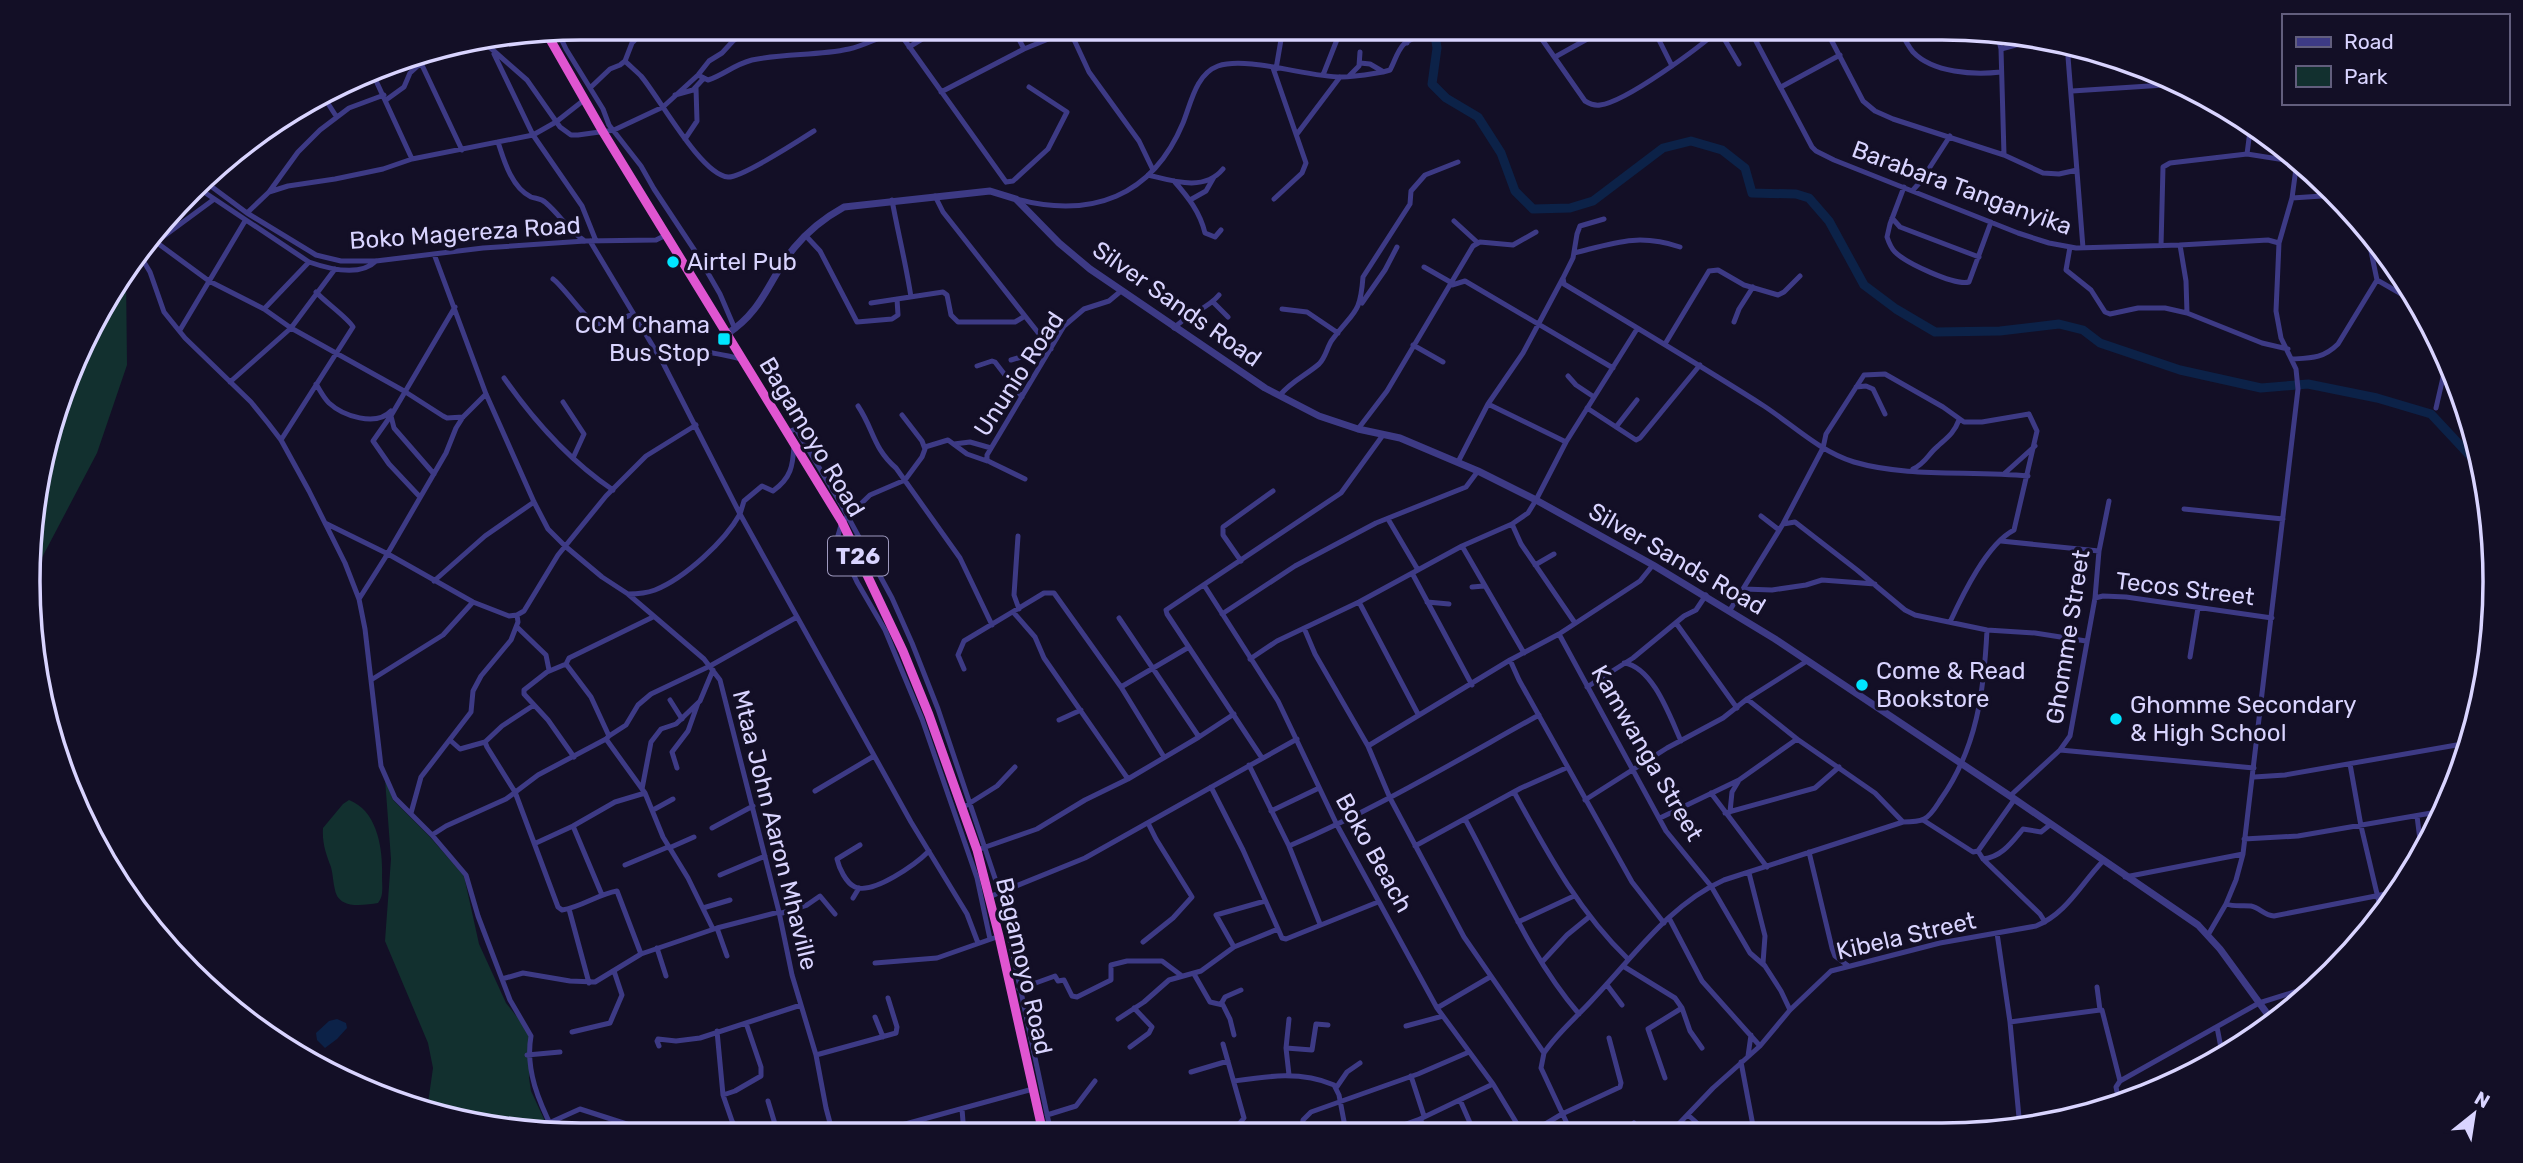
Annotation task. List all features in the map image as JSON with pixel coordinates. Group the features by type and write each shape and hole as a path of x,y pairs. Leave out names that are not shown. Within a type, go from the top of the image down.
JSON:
{"highway":[{"name":"Bagamoyo Road","path":"551,41 666,235 731,331 744,359 794,444 845,519 899,653 929,715 981,848 995,937 1041,1123"}],"street":[{"path":"269,192 533,135 556,122 610,69 625,61 635,40"},
{"path":"701,76 708,80 739,64 825,54 868,44 874,40"},
{"path":"904,40 1006,182 1003,194"},
{"path":"909,47 920,40"},
{"path":"1019,40 1024,49"},
{"path":"941,92 1046,40"},
{"path":"1077,40 1089,72 1139,141 1150,173"},
{"path":"1274,198 1305,168 1306,163 1275,69 1281,40"},
{"path":"1323,75 1336,40"},
{"path":"563,41 614,130 641,166 720,293 731,331 756,309 790,253 825,219 844,207 990,191 1040,206 1077,208 1101,202 1129,190 1167,155 1200,80 1209,71 1231,63 1340,78 1383,72 1390,70 1398,52 1412,40"},
{"path":"1543,40 1585,101 1591,105 1612,102 1672,66 1706,40"},
{"path":"1555,57 1585,40"},
{"path":"1659,40 1672,66"},
{"path":"1726,40 1739,64"},
{"name":"Barabara Tanganyika","path":"1756,40 1816,152 1992,222 2049,243 2082,248 2268,240 2279,243"},
{"path":"1832,40 1868,107 1893,120 1950,136 2051,174 2077,170"},
{"path":"1906,40 1925,62 1975,74 2001,72"},
{"path":"685,139 697,121 696,88 701,76 709,61 722,53 733,41"},
{"path":"2000,44 2004,155"},
{"path":"2001,49 2014,45"},
{"path":"490,49 527,80 556,122 571,135 614,130 663,107 674,95 701,76"},
{"path":"1348,77 1360,63 1360,52"},
{"path":"494,53 533,135 582,206 590,241 663,363 740,514 874,756 967,914 978,943"},
{"path":"1781,87 1840,55"},
{"path":"2068,56 2082,248"},
{"path":"625,61 641,77 685,139 708,166 719,174 733,177 787,149 814,131"},
{"path":"1360,63 1370,64 1383,72"},
{"path":"422,65 462,150"},
{"path":"247,212 269,192 298,152 336,116 349,108 385,98 404,87 410,73 417,66"},
{"path":"1297,134 1340,78"},
{"path":"376,80 412,159"},
{"path":"2072,91 2158,85"},
{"path":"674,95 696,88"},
{"path":"1006,182 1013,181 1048,149 1067,112 1029,88"},
{"path":"328,104 336,116"},
{"path":"1913,190 1950,136"},
{"path":"2247,153 2249,136"},
{"path":"498,142 507,169 519,187 531,197 547,204 575,234 590,241"},
{"path":"2161,246 2163,167 2170,163 2247,153 2278,158"},
{"path":"1358,308 1363,277 1410,204 1411,191 1425,175 1458,162"},
{"path":"1190,200 1206,191 1214,177 1223,169"},
{"path":"1150,173 1190,184 1214,177"},
{"path":"2208,935 2227,904 2236,880 2243,854 2254,777 2298,389 2296,369 2278,328 2276,311 2279,243 2292,198 2295,173"},
{"path":"1174,181 1190,200 1209,236 1215,237 1222,230"},
{"name":"Boko Magereza Road","path":"212,187 316,255 341,261 376,261 483,248 656,240 666,235"},
{"path":"1904,187 1887,232 1896,253 1919,267 1966,283 1971,278 1992,222"},
{"path":"205,194 309,262 335,269 359,269 376,261"},
{"path":"2292,198 2321,196"},
{"path":"935,197 943,212 1051,349"},
{"name":"Silver Sands Road","path":"1016,199 1059,243 1090,269 1265,388 1319,416 1358,429 1400,438 1478,471 1536,500 1730,610 2184,915 2208,935 2267,1014"},
{"path":"168,233 213,200"},
{"path":"892,200 900,244 906,259 911,297"},
{"path":"1892,218 1900,227 1979,257"},
{"path":"1458,462 1488,404 1523,353 1563,278 1574,253 1580,226 1604,219"},
{"path":"180,330 245,221"},
{"path":"1454,221 1478,243 1513,245 1536,232"},
{"path":"806,236 820,251 858,322 892,319 898,315 897,299"},
{"path":"1574,253 1619,240 1652,240 1680,247"},
{"path":"1358,429 1387,391 1464,258 1478,243"},
{"path":"159,244 209,281 264,309 290,328 447,418 463,417"},
{"path":"2180,245 2188,313"},
{"path":"1280,395 1291,382 1318,364 1385,270 1397,247"},
{"path":"2070,247 2066,270 2091,290 2105,312 2110,314 2154,307 2188,313 2262,344 2288,349"},
{"path":"2293,359 2318,358 2338,344 2377,281 2371,252"},
{"name":"Mtaa John Aaron Mhaville","path":"434,254 486,394 548,529 602,577 628,594 712,668 720,680 727,698 831,1123"},
{"path":"264,309 309,262"},
{"path":"144,263 164,312 251,402 281,440 345,563 359,599 381,766 395,799 432,835 466,875 510,999 531,1036 527,1055 532,1067 534,1090 549,1122"},
{"path":"1424,267 1451,284 1465,281 1613,368"},
{"path":"230,382 290,328 335,269"},
{"path":"1665,344 1709,271 1718,270 1744,285 1778,295 1800,276"},
{"path":"1563,278 1564,284 1700,365 1823,448 1853,462 1910,470 2028,475"},
{"path":"553,279 571,295 591,321 597,324 633,314"},
{"path":"2377,281 2399,293"},
{"path":"1734,322 1753,287"},
{"name":"Ununio Road","path":"1025,479 990,462 987,458 991,448 1069,321 1084,309 1109,301 1121,291"},
{"path":"281,440 352,325 316,292"},
{"path":"871,303 945,293 951,315 958,322 1015,322 1025,316"},
{"path":"1174,328 1219,295"},
{"path":"1213,302 1228,317"},
{"path":"420,497 389,464 373,441 455,307"},
{"path":"1282,309 1307,312 1338,333"},
{"path":"1250,659 1277,641 1359,602 1462,546 1512,524 1528,513 1566,442 1637,329"},
{"path":"1413,345 1443,362"},
{"path":"663,363 675,355 693,352 744,359"},
{"path":"1011,360 1035,353 1045,358"},
{"path":"977,366 995,362 1022,397"},
{"path":"1587,408 1636,440 1700,365"},
{"path":"1730,610 1781,527 1823,448 1826,434 1856,387 1867,374 1885,374 1943,407 1959,420 1982,422 2029,414 2037,431 2014,530 2001,541 1966,586 1950,622"},
{"path":"1568,376 1594,397"},
{"path":"2436,408 2443,378"},
{"path":"504,379 535,418 573,458 612,490"},
{"path":"316,384 332,406 358,418 382,418 397,405"},
{"path":"1856,387 1868,386 1873,389 1885,414"},
{"path":"359,599 434,474 463,417 486,394"},
{"path":"1616,427 1637,400"},
{"path":"563,402 584,434 573,458"},
{"path":"1488,404 1566,442"},
{"path":"858,406 870,424 875,443 883,457 905,480 921,507 936,522 960,558 992,625"},
{"path":"391,415 394,428 434,474"},
{"path":"845,519 870,495 905,480 922,457 925,447 902,415"},
{"path":"1910,470 1924,463 1936,447 1950,437 1959,420"},
{"path":"324,523 388,554 473,602 509,616 517,615 524,611 565,546 612,490 646,456 696,425"},
{"path":"787,432 796,429 892,598 912,643 966,805 997,786 1015,767"},
{"path":"1262,758 1166,610 1342,493 1383,435"},
{"path":"925,447 944,439 951,441 967,454 990,462"},
{"path":"954,444 970,442 991,448"},
{"path":"628,594 653,591 673,580 724,536 740,514 744,500 763,486 773,491 787,479 791,473 794,444"},
{"path":"2005,473 2035,446"},
{"path":"1222,614 1296,566 1376,523 1466,486 1478,471"},
{"path":"1241,561 1223,535 1223,527 1273,491"},
{"name":"Ghomme Street","path":"1978,851 2012,798 2067,742 2073,726 2109,501"},
{"path":"434,581 485,536 534,502"},
{"path":"2184,509 2283,519"},
{"path":"1761,516 1781,527"},
{"path":"1388,519 1419,570"},
{"path":"1781,527 1789,521 1795,522 1910,613 1987,630 2086,640"},
{"path":"1512,524 1521,544 1575,623"},
{"path":"1018,536 1014,595 1016,611 1035,636 1044,658 1128,779"},
{"path":"2001,541 2099,551"},
{"path":"1462,546 1524,653"},
{"path":"1535,565 1554,554"},
{"path":"1368,746 1510,660 1559,634 1640,581 1653,565"},
{"path":"1412,573 1472,685"},
{"path":"1744,589 1790,588 1822,580 1875,584"},
{"name":"Boko Beach","path":"1204,585 1278,701 1337,825 1437,1008 1493,1084 1517,1123"},
{"path":"1472,587 1484,586"},
{"path":"964,669 958,655 961,645 1044,593 1054,593 1121,687 1164,757"},
{"path":"1587,687 1635,656 1696,610 1706,595"},
{"name":"Tecos Street","path":"2095,598 2126,597 2272,618"},
{"path":"371,680 443,635 473,602"},
{"path":"1359,602 1418,715"},
{"path":"1427,602 1449,604"},
{"path":"2190,657 2198,608"},
{"path":"411,813 421,777 471,712 473,691 505,648 517,627 517,615"},
{"path":"574,757 548,720 524,694 524,690 550,670 566,664 569,658 653,617"},
{"path":"432,835 506,799 538,775 608,738 626,725 638,705 651,694 712,668 797,617"},
{"path":"1119,618 1199,737"},
{"path":"1676,623 1737,708"},
{"path":"517,627 546,655 550,670"},
{"path":"1304,628 1315,654 1368,746 1390,798 1464,937 1544,1054"},
{"path":"1923,820 1935,808 1962,764 1979,714 1984,684 1987,630"},
{"name":"Kamwanga Street","path":"1559,634 1666,831 1711,886 1750,953 1765,966 1781,990 1790,1010"},
{"path":"1121,687 1189,647"},
{"path":"875,963 936,958 995,937 964,837 899,653"},
{"path":"1635,656 1637,667"},
{"path":"1510,660 1566,768 1632,882 1667,920 1702,981 1760,1046"},
{"path":"1585,800 1681,741 1723,719 1747,699 1807,661"},
{"path":"1624,663 1637,667 1653,684 1681,741"},
{"path":"566,664 591,698 608,738 643,791 668,847 688,878 727,956"},
{"path":"677,768 672,752 688,731 712,668"},
{"path":"1747,699 1797,739 1875,793 1903,822"},
{"path":"670,700 682,719"},
{"path":"643,791 651,742 661,729 682,719 698,703"},
{"path":"451,741 460,749 485,742 502,726 534,705"},
{"path":"1059,720 1081,710"},
{"path":"1049,1123 1000,893 981,848 1032,831 1128,779 1234,714"},
{"path":"1289,846 1390,798 1539,715"},
{"path":"989,897 1085,858 1297,739"},
{"path":"1660,818 1740,780 1797,739"},
{"path":"485,742 515,792 536,843 555,903 562,910 569,909 617,891 641,954"},
{"path":"2254,777 2286,775 2457,746"},
{"path":"2060,750 2255,768"},
{"path":"815,791 874,756"},
{"path":"2350,764 2379,900"},
{"path":"1249,765 1289,846 1320,923"},
{"path":"1728,812 1815,788 1839,767"},
{"path":"1415,846 1514,792 1566,768"},
{"path":"1728,812 1732,792 1740,780"},
{"path":"1211,787 1284,939 1378,902"},
{"path":"1271,811 1319,788"},
{"path":"536,843 615,802 643,791"},
{"path":"1514,792 1574,896 1608,940 1628,959"},
{"path":"1711,793 1767,867"},
{"path":"653,810 673,799"},
{"path":"712,828 753,806"},
{"path":"2244,839 2298,836 2431,813"},
{"path":"2417,816 2419,835"},
{"path":"1465,819 1518,922 1564,997 1579,1014"},
{"path":"1566,1123 1541,1068 1544,1054 1628,959 1685,903 1711,886 1903,822 1923,820 1973,852 1978,851 2045,922"},
{"path":"1143,942 1173,918 1192,897 1148,823"},
{"path":"1983,859 1997,856 2023,829 2041,832 2051,824"},
{"path":"573,826 603,895"},
{"path":"625,865 694,837"},
{"path":"860,845 836,859 848,882 859,888 881,885 929,851"},
{"path":"1809,852 1832,948 1835,956 1847,965"},
{"path":"2125,877 2243,854"},
{"path":"720,874 765,856"},
{"name":"Kibela Street","path":"1680,1123 1760,1046 1790,1010 1824,976 1847,965 1864,964 1940,943 2036,926 2067,906 2103,862"},
{"path":"1749,873 1766,936 1765,966"},
{"path":"853,898 859,888"},
{"path":"2227,904 2255,907 2265,915 2274,916 2383,894"},
{"path":"502,979 523,974 589,983 641,954 715,929 807,905 820,896 835,914"},
{"path":"1518,922 1574,896"},
{"path":"703,908 730,900"},
{"path":"1234,947 1216,915 1265,901"},
{"path":"569,909 589,983"},
{"path":"2035,909 2036,926"},
{"path":"1542,962 1567,935 1589,917"},
{"path":"1118,1019 1169,980 1194,974 1234,947 1278,929"},
{"path":"1997,933 2020,1117"},
{"path":"657,948 666,976"},
{"path":"1019,989 1055,976 1058,981 1064,979 1072,996 1077,997 1111,980 1111,965 1127,961 1162,961 1182,976"},
{"path":"1623,967 1669,993 1682,1008 1690,1031 1702,1048"},
{"path":"572,1032 610,1023 622,995 614,971"},
{"path":"1194,974 1210,1002 1221,1004 1230,1019 1234,1035"},
{"path":"1437,1008 1490,977"},
{"path":"1607,985 1622,1005"},
{"path":"2097,987 2100,1010 2120,1081"},
{"path":"1221,1004 1225,997 1241,990"},
{"path":"2117,1093 2116,1087 2120,1081 2259,1003 2293,992"},
{"path":"816,1055 897,1031 888,998"},
{"path":"659,1046 657,1041 662,1038 682,1041 801,1005"},
{"path":"1130,1047 1149,1033 1152,1027 1134,1008"},
{"path":"1665,1078 1648,1029 1682,1008"},
{"path":"2010,1023 2100,1010"},
{"path":"1406,1026 1443,1016"},
{"path":"875,1017 883,1037"},
{"path":"1289,1019 1286,1048 1289,1075"},
{"path":"723,1095 761,1076 761,1067 746,1023"},
{"path":"1286,1048 1312,1050 1316,1024 1328,1025"},
{"path":"2217,1027 2220,1045"},
{"path":"718,1031 723,1095 733,1123"},
{"path":"1748,1058 1751,1035"},
{"path":"1547,1123 1620,1087 1609,1038"},
{"path":"1223,1044 1244,1118 1241,1123"},
{"path":"527,1055 559,1052"},
{"path":"1302,1123 1307,1114 1469,1052"},
{"path":"1191,1072 1228,1061"},
{"path":"1741,1062 1752,1123"},
{"path":"1336,1088 1347,1072 1360,1063"},
{"path":"1234,1082 1289,1075 1314,1078 1334,1085 1344,1123"},
{"path":"1410,1076 1424,1123"},
{"path":"1048,1115 1076,1106 1095,1081"},
{"path":"1407,1123 1493,1084"},
{"path":"909,1123 1034,1089"},
{"path":"1460,1100 1470,1123"},
{"path":"768,1101 775,1123"},
{"path":"551,1122 580,1109 623,1123"},
{"path":"962,1109 963,1123"},
{"path":"1688,1115 1697,1123"}],"green space":[{"path":"126,289 127,365 97,453 41,560 51,476 69,408 96,342"},
{"path":"385,779 393,800 464,876 479,944 506,1003 525,1027 532,1044 529,1078 531,1091 545,1122 476,1112 428,1100 433,1068 428,1043 385,941 391,859"},
{"path":"349,800 367,813 377,832 382,866 382,894 378,903 353,905 341,901 335,890 323,828"}],"water":[{"path":"337,1019 346,1023 347,1028 325,1048 317,1040 316,1033 329,1021"}],"waterway":[{"path":"1436,40 1432,84 1446,98 1478,117 1501,153 1515,191 1533,209 1570,208 1593,201 1663,148 1691,141 1722,150 1745,168 1752,193 1796,194 1809,198 1829,221 1864,285 1896,309 1935,332 2000,331 2059,324 2083,330 2100,343 2180,370 2261,388 2308,384 2377,398 2431,414 2467,452"}],"place":[{"name":"Airtel Pub","path":"673,262"},
{"name":"CCM Chama Bus Stop","path":"724,339"},
{"name":"Come & Read Bookstore","path":"1862,685"},
{"name":"Ghomme Secondary & High School","path":"2116,719"}]}
